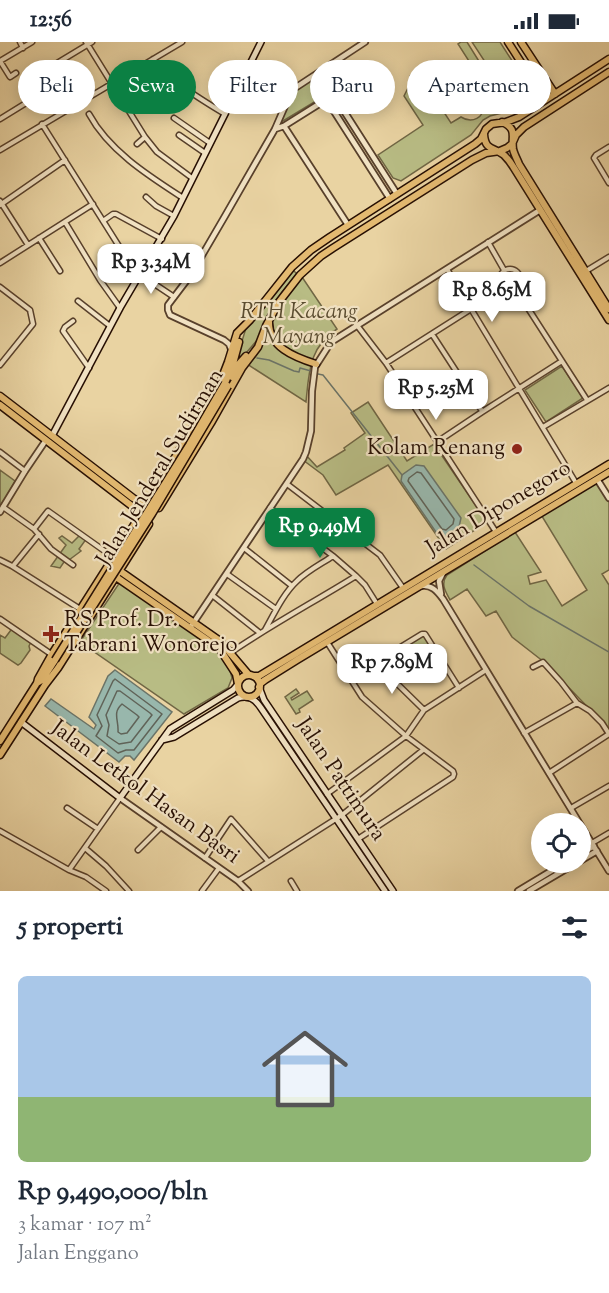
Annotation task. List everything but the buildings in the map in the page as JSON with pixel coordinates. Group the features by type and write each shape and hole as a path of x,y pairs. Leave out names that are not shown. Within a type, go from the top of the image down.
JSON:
{"main road":[{"path":"49,438 120,308 162,239 261,42"},
{"path":"508,42 519,60"},
{"path":"521,42 533,60"},
{"path":"551,96 609,59"},
{"path":"498,151 507,148 524,127 609,72"},
{"path":"551,88 555,94"},
{"path":"237,333 292,267 310,250 475,144 489,126 524,114"},
{"path":"499,122 511,129 514,150 520,165 609,320"},
{"path":"485,132 487,145 509,160 540,210 554,227"},
{"name":"Jalan Jenderal Sudirman","path":"0,755 118,574 151,521 152,513 189,460 242,368 255,351 286,292 321,256 472,160 486,153 498,151"},
{"path":"583,273 609,309"},
{"path":"269,321 271,336 278,346 300,359 316,364"},
{"path":"0,741 37,683 42,680 218,396 235,365 244,327"},
{"name":"Jalan Jenderal Sudirman","path":"55,658 80,609 147,506 223,376 237,333"},
{"path":"235,365 262,338"},
{"path":"0,396 141,513 152,513"},
{"path":"0,405 147,506 152,513"},
{"path":"179,453 169,473 171,477 176,477 189,460"},
{"name":"Jalan Diponegoro","path":"253,676 261,675 363,616 421,586 551,503 576,483 609,464"},
{"name":"Jalan Diponegoro","path":"259,687 265,680 327,642 376,604 496,532 609,472"},
{"path":"94,588 99,585 119,554 125,553 126,557 118,574 192,625 220,641 244,671 258,681 259,687 255,695 238,698 174,736 162,740"},
{"path":"192,625 221,651 236,674 240,693 247,697"},
{"path":"45,685 55,658"},
{"path":"120,798 170,729 233,690 243,676 253,676"},
{"name":"Jalan Pattimura","path":"259,687 264,700 393,891"},
{"name":"Jalan Pattimura","path":"247,697 254,700 261,708 385,891"},
{"name":"Jalan Letkol Hasan Basri","path":"21,722 120,798"}],"street":[{"path":"20,42 23,48"},
{"path":"16,73 9,77 0,61 32,42"},
{"path":"182,42 153,59 179,85 225,115"},
{"path":"337,60 365,42"},
{"path":"61,60 88,43 107,77"},
{"path":"232,351 226,341 170,315 167,308 190,276 275,129 292,90 310,78"},
{"path":"0,150 107,86"},
{"path":"0,119 18,108"},
{"path":"275,129 310,110"},
{"path":"89,114 95,126 122,155 183,198"},
{"path":"130,114 157,152 192,178"},
{"path":"336,114 390,199"},
{"path":"346,114 397,194"},
{"path":"174,118 210,143"},
{"path":"42,123 140,277 174,297"},
{"path":"284,126 348,225"},
{"path":"179,135 205,153"},
{"path":"137,144 145,137"},
{"path":"609,147 594,158 609,183"},
{"path":"28,246 1,204 65,160"},
{"path":"146,196 156,206 174,216"},
{"path":"0,263 93,204"},
{"path":"192,625 306,452 316,364 331,342 356,324 540,210"},
{"path":"103,220 116,214 162,239"},
{"path":"65,222 120,308"},
{"path":"39,238 60,271"},
{"path":"487,242 504,270"},
{"path":"583,273 609,257"},
{"path":"446,268 576,483"},
{"path":"511,269 519,275 520,282 515,288 509,289 501,284 500,278 504,270 511,269"},
{"path":"0,287 30,310 33,324 0,365"},
{"path":"515,288 587,400"},
{"path":"78,301 111,327"},
{"path":"386,363 471,309"},
{"path":"73,321 63,331 89,368"},
{"path":"356,324 386,363 496,532"},
{"path":"210,333 227,338 237,333"},
{"path":"432,334 482,411"},
{"path":"437,442 562,361"},
{"path":"543,427 609,388"},
{"path":"49,438 2,509 34,529 51,549 73,565"},
{"path":"0,452 25,471"},
{"path":"597,479 609,498"},
{"path":"287,484 380,555 403,588"},
{"path":"270,508 356,576 365,585 376,604"},
{"path":"34,529 48,511 114,557"},
{"path":"12,566 39,534"},
{"path":"244,548 292,586"},
{"path":"262,632 292,586 333,556"},
{"path":"0,560 80,609"},
{"path":"444,572 439,581 443,599 574,813"},
{"path":"227,573 276,609"},
{"path":"230,653 356,576"},
{"path":"421,586 427,585 433,588 443,599"},
{"path":"212,595 262,632"},
{"path":"0,619 55,658"},
{"path":"350,678 425,634 459,688"},
{"path":"327,642 362,698 454,774 453,777 358,839"},
{"path":"400,648 404,655 420,669 425,670 442,662"},
{"path":"533,667 543,662 577,703 590,711 609,734 549,772"},
{"path":"376,663 424,710"},
{"path":"327,794 406,736 424,710 486,670"},
{"path":"524,733 577,703"},
{"path":"237,882 342,815 423,750"},
{"path":"571,808 609,786"},
{"path":"69,870 120,798"},
{"name":"Jalan Letkol Hasan Basri","path":"120,798 248,891"},
{"path":"67,808 98,829"},
{"path":"205,858 231,819 268,861"},
{"path":"138,850 161,827"},
{"path":"0,831 69,870 86,877 106,891"},
{"path":"591,850 609,833"},
{"path":"591,842 609,871"},
{"path":"85,848 106,866 129,891"},
{"path":"202,891 219,868"},
{"path":"518,891 548,873"},
{"path":"529,891 560,873"},
{"path":"291,881 297,891"}],"green space":[{"path":"467,42 478,60 468,60 458,44"},
{"path":"472,42 500,42 512,60 484,60"},
{"path":"310,80 310,105 298,112 298,88"},
{"path":"282,114 295,114 283,121 278,122"},
{"path":"416,114 445,114 451,123 461,117 473,120 481,114 498,114 483,120 471,135 401,181 393,178 378,155 423,125"},
{"path":"293,270 297,274 267,316 259,338 234,367 246,328"},
{"name":"RTH Kacang Mayang","path":"300,274 337,329 321,344 312,361 306,402 247,364 266,334 274,311"},
{"path":"562,366 583,398 546,422 525,390"},
{"path":"368,402 407,461 434,444 487,522 446,549 388,465 336,495 323,475 303,460 305,454 317,467 345,450 344,448 365,433 351,413"},
{"path":"0,470 15,481 0,508"},
{"path":"597,479 609,498 609,570 602,574 609,585 609,729 544,662 512,637 496,611 486,616 467,589 450,600 444,585 447,575 515,532 541,572 528,576 530,584 546,580 562,606 587,590 540,513"},
{"path":"81,534 87,538 79,549 81,551 69,560 66,559 60,568 51,566 66,545 59,538 62,536 72,543"},
{"path":"120,582 214,646 228,663 232,678 228,688 184,714 80,642"},
{"path":"14,629 31,642 30,650 18,665 0,653 0,635 5,638"},
{"path":"425,634 442,662 420,669 404,655 400,648"},
{"path":"296,689 299,693 291,698 292,700 307,691 313,700 299,709 300,712 296,714 285,697"}],"water":[{"path":"416,465 424,466 461,518 459,527 446,537 438,535 401,481 402,475"},
{"path":"115,670 172,712 134,760 130,756 125,756 119,762 45,706 51,699 94,729 96,725 89,717 108,676"}],"waterway":[{"path":"257,358 269,360 294,371 299,372 300,368 311,371"},
{"path":"318,374 323,375 402,475"},
{"path":"450,534 460,540"},
{"path":"474,565 529,606 609,652"}],"place":[{"name":"Kolam Renang","path":"517,449"},
{"name":"RS Prof. Dr. Tabrani Wonorejo","path":"51,634"}]}
